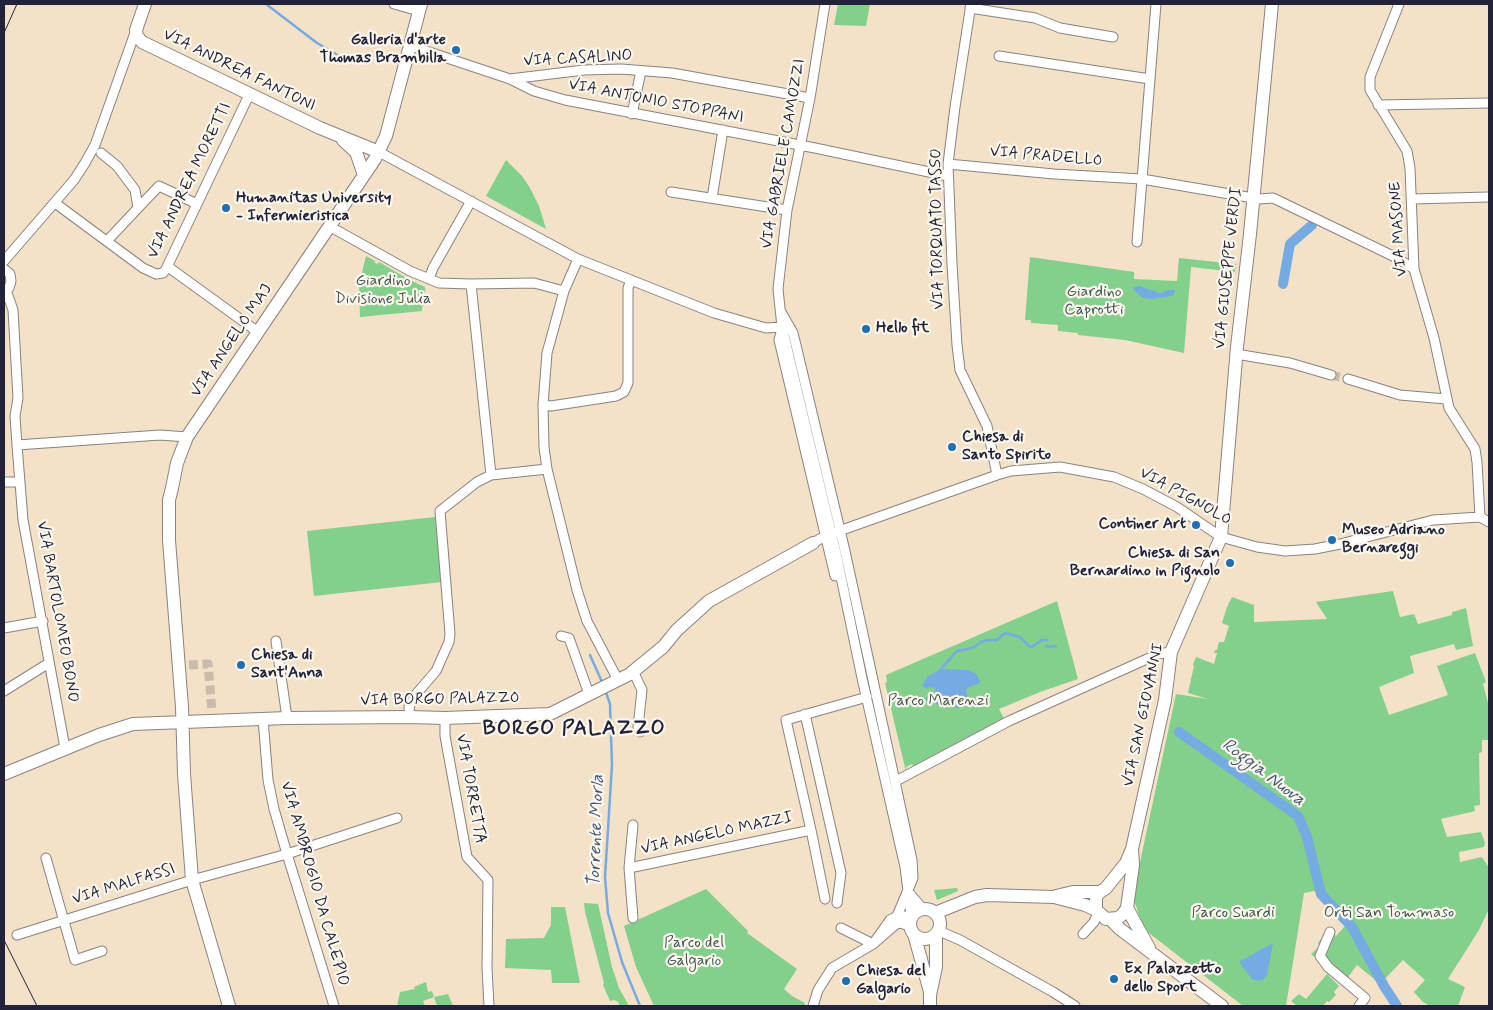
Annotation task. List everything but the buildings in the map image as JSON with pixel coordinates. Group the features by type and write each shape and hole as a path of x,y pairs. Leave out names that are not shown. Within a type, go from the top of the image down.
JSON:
{"street":[{"name":"VIA BARTOLOMEO BONO","path":"65,748 24,520 17,445 16,416 18,398 13,310 6,295 11,281 10,274 4,266 11,252 74,180 95,145 145,4"},
{"path":"394,4 420,7"},
{"name":"VIA GABRIELE CAMOZZI","path":"825,4 810,98 787,210 778,289 782,327 779,340 830,523"},
{"path":"1137,242 1156,4"},
{"name":"VIA GIUSEPPE VERDI","path":"1221,537 1236,354 1250,234 1272,4"},
{"name":"VIA MASONE","path":"1399,4 1370,77 1370,90 1407,151 1412,199 1414,269 1434,338 1449,408 1475,449 1480,517"},
{"path":"970,6 1035,18 1060,28 1113,37"},
{"name":"VIA TORQUATO TASSO","path":"970,6 948,164 958,360 964,379 987,426 997,475"},
{"name":"VIA ANGELO MAJ","path":"229,1006 192,880 184,774 183,722 169,540 170,494 177,463 187,438 379,152 386,136 420,7"},
{"name":"VIA ANDREA FANTONI","path":"136,30 138,39 142,42 335,134 379,152"},
{"path":"129,51 142,42"},
{"name":"VIA CASALINO","path":"411,46 510,79 584,70 641,71 672,73 810,98"},
{"path":"999,56 1150,79"},
{"path":"632,114 641,71"},
{"name":"VIA ANTONIO STOPPANI","path":"510,79 542,93 565,100 948,176"},
{"name":"VIA ANDREA MORETTI","path":"55,203 143,268 156,274 163,272 250,93"},
{"path":"1378,105 1489,102"},
{"path":"712,198 723,130"},
{"name":"VIA ANDREA FANTONI","path":"335,134 356,152 364,175"},
{"path":"379,152 578,259 714,313 766,328 782,327 793,333"},
{"path":"101,154 117,166 135,190 138,208"},
{"name":"VIA PRADELLO","path":"948,164 1054,174 1142,179 1253,197 1273,198 1397,258 1414,269"},
{"path":"107,241 159,186 197,204"},
{"path":"672,192 787,210"},
{"path":"1412,199 1489,197"},
{"path":"429,279 433,268 471,201"},
{"path":"329,226 410,271 439,283 534,283 564,291"},
{"path":"578,259 564,291 547,353 543,405 544,447 547,469 577,590 587,621 616,681"},
{"path":"168,265 258,332"},
{"path":"543,405 551,406 616,396 624,392 628,383 628,288 631,280"},
{"path":"471,284 491,475"},
{"name":"VIA GABRIELE CAMOZZI","path":"780,310 793,333 830,523"},
{"name":"VIA GABRIELE CAMOZZI","path":"782,327 798,359"},
{"path":"1236,354 1290,363 1332,375"},
{"path":"1348,379 1400,395 1446,398"},
{"path":"17,445 160,435 187,438"},
{"name":"VIA PIGNOLO","path":"813,543 835,533 997,475 1011,471 1060,466 1114,477 1144,489 1177,507 1221,537 1257,547 1285,551 1340,544 1433,520 1480,517"},
{"path":"410,717 409,707 436,671 449,642 450,634 440,511 476,482 491,475 547,469"},
{"path":"4,482 20,482"},
{"path":"1480,517 1489,522"},
{"path":"830,523 835,533 864,698 869,711 905,867 912,925 930,1000"},
{"path":"830,523 835,533 837,553 896,781 914,868 908,892 896,916 884,926 873,944"},
{"name":"VIA SAN GIOVANNI","path":"1097,912 1095,900 1126,863 1132,849 1165,700 1171,652 1221,537"},
{"name":"VIA BORGO PALAZZO","path":"4,774 99,734 133,724 287,718 445,718 550,714 633,671 663,647 677,630 708,601 813,543"},
{"path":"4,628 42,621"},
{"path":"561,636 569,638 591,693"},
{"path":"276,641 287,718"},
{"path":"896,781 1008,721 1158,654 1171,652"},
{"path":"4,691 49,663"},
{"path":"633,671 642,690 638,727 640,732"},
{"name":"VIA ANGELO MAZZI","path":"825,899 786,720 864,698"},
{"path":"805,714 841,873 837,903"},
{"name":"VIA TORRETTA","path":"445,718 446,743 467,857 488,880 486,968 489,1006"},
{"name":"VIA AMBROGIO DA CALEPIO","path":"263,720 267,770 274,809 286,854 334,1006"},
{"name":"VIA MALFASSI","path":"17,935 192,880 286,854 397,818"},
{"name":"VIA ANGELO MAZZI","path":"633,825 629,868 633,918"},
{"name":"VIA ANGELO MAZZI","path":"629,868 811,830"},
{"name":"VIA SAN GIOVANNI","path":"1127,903 1133,865 1132,849"},
{"name":"VIA MALFASSI","path":"46,858 75,960 102,951"},
{"path":"1054,897 1073,892 1118,889 1150,950"},
{"path":"908,892 938,926 1075,1006"},
{"path":"896,916 912,925 922,939 931,938 938,926 966,901 975,897 987,895 1054,897 1085,905 1106,919 1111,920 1120,929 1222,1006"},
{"path":"1111,920 1121,916 1127,903"},
{"path":"912,925 917,909 922,908"},
{"path":"1083,934 1094,922 1097,912"},
{"path":"813,1006 818,990 832,968 873,944 895,925 899,923 912,925"},
{"path":"930,1000 936,967 938,926"},
{"path":"841,928 873,944"},
{"path":"1330,932 1320,956 1328,967 1366,998 1359,1006"}],"green space":[{"path":"838,4 870,4 866,26 834,25"},
{"path":"506,160 522,176 530,188 539,206 546,229 486,196"},
{"name":"Giardino Divisione Julia","path":"366,256 377,264 379,262 408,279 411,283 412,281 425,287 426,303 422,307 422,311 360,317 359,285"},
{"name":"Giardino Caprotti","path":"1030,257 1134,272 1134,279 1177,281 1179,258 1236,264 1235,272 1191,267 1184,353 1125,340 1058,331 1058,325 1031,323 1031,320 1025,320"},
{"path":"435,517 442,582 314,596 307,531"},
{"path":"1393,591 1400,617 1414,614 1418,624 1452,615 1452,612 1466,608 1473,646 1456,650 1454,644 1410,656 1414,673 1379,687 1389,715 1448,695 1437,666 1475,653 1486,682 1483,684 1489,707 1489,740 1482,740 1482,752 1479,753 1480,805 1474,806 1475,811 1441,819 1447,837 1481,832 1485,843 1484,847 1459,852 1460,862 1482,857 1489,868 1489,909 1479,930 1448,979 1465,987 1458,1006 1430,1006 1423,1002 1414,992 1425,980 1403,960 1380,984 1357,965 1348,977 1338,976 1311,954 1320,946 1318,943 1329,928 1336,936 1347,924 1314,891 1304,893 1286,1006 1243,1006 1149,933 1141,921 1134,900 1142,853 1176,694 1208,699 1188,693 1193,665 1196,657 1214,664 1217,653 1214,653 1215,650 1217,650 1219,642 1224,642 1229,626 1222,623 1232,597 1254,605 1254,622 1327,619 1316,602"},
{"name":"Parco Marenzi","path":"1057,601 1078,679 999,709 1004,718 914,768 912,764 906,767 906,772 885,683 887,682 886,675"},
{"path":"957,888 958,891 937,900 934,890"},
{"name":"Parco del Galgario","path":"706,889 748,931 747,933 797,969 784,989 805,1003 805,1006 654,1006 636,967 624,926"},
{"path":"584,903 598,904 612,967 619,988 629,1006 620,1006 614,1000 610,1001 603,985"},
{"path":"551,907 565,907 580,983 552,983 551,970 505,968 506,939 544,938 551,925"},
{"path":"1327,974 1339,986 1334,992 1336,995 1329,1002 1327,1001 1323,1006 1297,1006 1291,1001 1299,994 1306,999"},
{"path":"426,982 428,992 432,991 434,997 423,1001 425,1006 397,1006 400,992 415,989 414,987"},
{"path":"448,994 453,1006 437,1006 434,997"}],"water":[{"path":"1139,286 1160,293 1169,290 1175,290 1175,292 1172,296 1143,298 1133,288"},
{"path":"941,669 968,670 976,674 980,681 978,684 967,688 968,700 965,705 958,708 936,704 935,689 930,687 927,689 922,686 927,677"},
{"path":"1273,943 1267,975 1264,979 1258,981 1252,979 1239,962"}],"waterway":[{"name":"Torrente Morla","path":"266,4 317,43 351,63"},
{"name":"Roggia Nuova","path":"1283,284 1290,244 1312,225"},
{"path":"941,669 957,651 972,648 983,641 997,640 1005,633 1020,637 1032,647 1042,640 1047,640"},
{"path":"1046,646 1056,646"},
{"name":"Torrente Morla","path":"590,655 602,682"},
{"name":"Torrente Morla","path":"605,690 610,704 612,765 605,877 608,913 622,962 640,1006"},
{"path":"927,699 935,694"},
{"path":"916,701 925,699"},
{"name":"Roggia Nuova","path":"1179,732 1298,816 1307,837 1321,894 1352,927 1397,1006"}],"tunnel":[{"path":"1331,375 1348,379"},
{"path":"189,665 208,664 212,711"}],"tram line":[{"path":"4,33 17,4"},
{"path":"4,940 37,1006"}],"place":[{"name":"Galleria d'arte Thomas Brambilla","path":"456,50"},
{"name":"Humanitas University - Infermieristica","path":"226,208"},
{"name":"Hello fit","path":"866,329"},
{"name":"Chiesa di Santo Spirito","path":"952,447"},
{"name":"Continer Art","path":"1196,525"},
{"name":"Museo Adriano Bernareggi","path":"1332,540"},
{"name":"Chiesa di San Bernardino in Pignolo","path":"1230,563"},
{"name":"Chiesa di Sant'Anna","path":"241,665"},
{"name":"Ex Palazzetto dello Sport","path":"1114,979"},
{"name":"Chiesa del Galgario","path":"846,981"}],"district":[{"name":"BORGO PALAZZO","path":"574,730"}],"park label":[{"name":"Parco Suardi","path":"1233,914"},
{"name":"Orti San Tommaso","path":"1389,914"}]}
